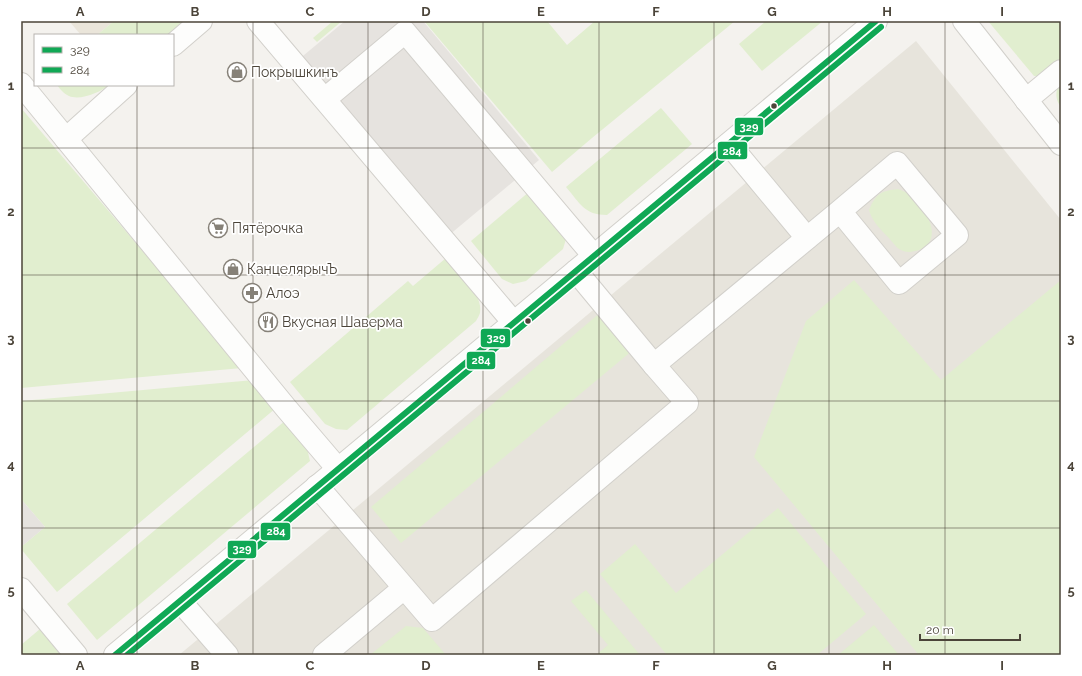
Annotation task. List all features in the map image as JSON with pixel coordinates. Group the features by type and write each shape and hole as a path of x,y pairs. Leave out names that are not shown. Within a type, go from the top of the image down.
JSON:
{"street":[{"path":"174,44 201,21"},
{"path":"258,21 514,322"},
{"path":"115,655 876,21"},
{"path":"964,21 1061,144"},
{"path":"326,100 405,32 594,256"},
{"path":"1026,100 1061,71"},
{"path":"21,84 286,408 338,469"},
{"path":"66,138 125,86"},
{"path":"729,144 807,238"},
{"path":"654,365 897,163 956,235 899,283 840,211"},
{"path":"317,486 432,620 687,403 576,271"},
{"path":"331,653 404,588"},
{"path":"21,589 76,655"},
{"path":"180,601 227,655"}],"shaded area":[{"path":"69,21 114,21 98,34 80,34"},
{"path":"345,21 423,21 539,160 436,246 286,70"},
{"path":"916,41 1061,220 1061,655 179,655"},
{"path":"21,499 45,527 21,547"}],"green space":[{"path":"114,21 186,21 170,34 98,34"},
{"path":"333,21 342,21 317,42 313,38"},
{"path":"424,21 547,21 567,45 595,21 735,21 552,172"},
{"path":"766,21 823,21 762,71 739,44"},
{"path":"988,21 1061,21 1061,62 1045,76 1034,76"},
{"path":"1061,77 1061,107 1056,96"},
{"path":"58,86 107,86 96,93 84,97 74,97 67,95"},
{"path":"21,108 242,368 21,388"},
{"path":"661,108 692,144 607,215 593,213 583,207 566,187"},
{"path":"898,189 908,193 921,206 930,223 932,231 931,239 927,245 912,252 899,249 879,228 869,210 879,194"},
{"path":"530,191 566,239 563,249 526,281 513,284 502,279 471,241"},
{"path":"446,258 469,283 478,298 480,313 476,321 347,430 336,429 325,424 290,382 408,281 413,286"},
{"path":"854,280 941,380 1061,280 1061,655 919,655 754,457 806,321"},
{"path":"601,312 633,350 401,543 371,507"},
{"path":"254,380 276,408 57,592 21,549 21,547 45,527 21,499 21,401"},
{"path":"286,420 306,444 310,461 97,640 67,604"},
{"path":"778,508 866,614 817,655 667,655 600,574 635,544 676,593"},
{"path":"586,590 640,655 596,655 608,645 571,601"},
{"path":"874,625 899,655 838,655"},
{"path":"406,626 423,628 446,655 370,655"},
{"path":"40,629 61,655 21,655 21,645"}],"transit line":[{"name":"329","path":"115,655 876,21"},
{"name":"284","path":"127,655 881,27"}],"place":[{"name":"Покрышкинъ","path":"237,72"},
{"name":"Пятёрочка","path":"218,228"},
{"name":"КанцелярычЪ","path":"233,269"},
{"name":"Алоэ","path":"252,293"},
{"name":"Вкусная Шаверма","path":"268,322"}]}
